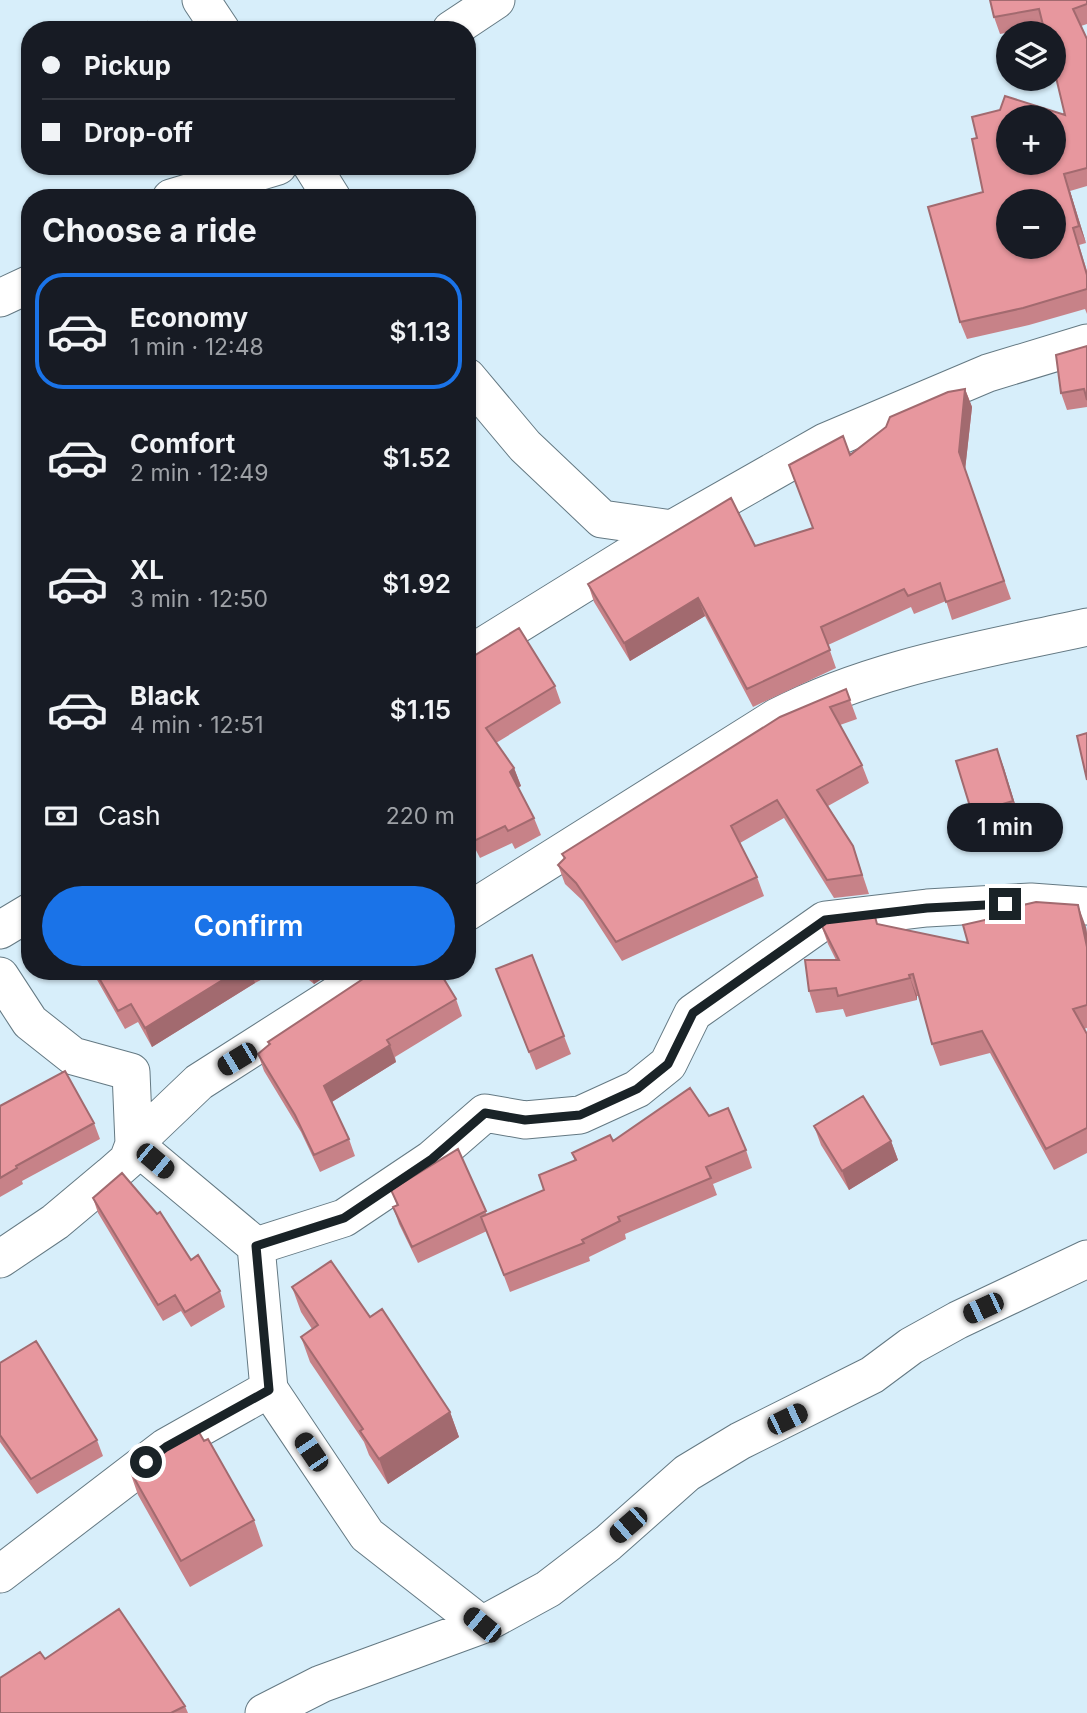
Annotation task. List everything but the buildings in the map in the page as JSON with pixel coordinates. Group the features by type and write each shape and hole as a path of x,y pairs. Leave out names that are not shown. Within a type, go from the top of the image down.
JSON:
{"street":[{"path":"201,0 215,21"},
{"path":"464,21 496,0"},
{"path":"201,189 248,175"},
{"path":"0,298 21,288"},
{"path":"476,650 672,529 825,442 988,373 1087,343"},
{"path":"476,388 525,446 602,519 672,529"},
{"path":"476,906 778,717 824,693 881,674 1087,626"},
{"path":"256,1246 344,1218 432,1159 485,1113 525,1120 580,1115 637,1089 668,1064 693,1013 825,920 940,907 1031,902 1087,906"},
{"path":"0,930 21,917"},
{"path":"0,976 30,1022 73,1056 131,1072 134,1144 128,1160 111,1175 55,1222 0,1258"},
{"path":"134,1144 199,1082 359,980"},
{"path":"134,1144 256,1246 269,1390 367,1535 482,1625"},
{"path":"264,1713 321,1684 482,1625 548,1589 608,1543 687,1473 740,1441 872,1375 912,1346 958,1320 1087,1259"},
{"path":"0,1574 166,1447 269,1390"}],"route":[{"path":"146,1462 166,1447 269,1390 256,1246 344,1218 432,1159 485,1113 525,1120 580,1115 637,1089 668,1064 693,1013 825,920 927,908 1005,904"}]}
